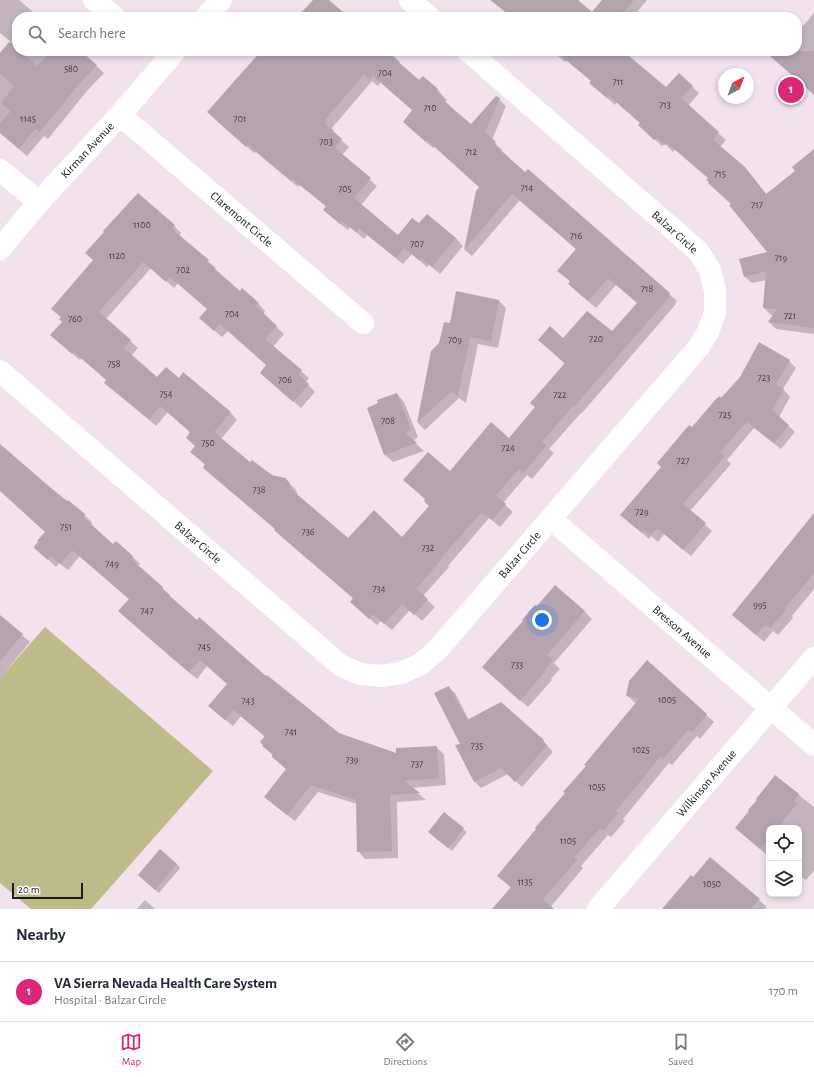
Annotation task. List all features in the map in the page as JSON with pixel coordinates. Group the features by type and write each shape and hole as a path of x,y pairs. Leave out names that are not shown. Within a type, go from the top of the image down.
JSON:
{"street":[{"path":"94,0 108,12"},
{"path":"210,12 221,0"},
{"path":"410,0 423,12"},
{"name":"Kirman Avenue","path":"0,249 39,202 120,115 164,56"},
{"name":"Balzar Circle","path":"0,371 340,665 360,674 380,676 401,673 421,664 438,649 698,348 708,332 715,312 715,291 710,270 698,251 474,56"},
{"name":"Claremont Circle","path":"120,115 363,323"},
{"path":"0,170 39,202"},
{"name":"Bresson Avenue","path":"551,519 814,745"},
{"name":"Wilkinson Avenue","path":"598,909 814,658"}],"shaded area":[{"path":"45,627 213,771 91,909 31,909 0,883 0,678"}],"building":[{"path":"313,0 329,0 343,12 302,12"},
{"path":"490,0 578,0 592,12 506,12"},
{"path":"602,0 634,0 624,12 592,12"},
{"path":"9,42 12,44 12,56 26,56 37,66 46,56 87,56 97,65 80,83 40,132 35,129 19,149 0,133 0,124 11,111 1,103 14,86 0,74 0,53"},
{"path":"802,51 814,51 814,94 770,56 802,56"},
{"path":"257,56 392,56 419,80 423,76 438,89 439,94 445,100 444,101 471,124 496,96 500,98 485,132 496,142 494,144 525,172 528,169 670,293 670,296 542,442 547,445 524,473 519,469 496,495 506,504 492,520 482,512 416,589 428,599 414,615 402,604 384,624 373,614 369,619 350,602 353,598 203,468 205,464 190,452 195,446 186,438 190,432 160,406 149,419 104,383 106,380 74,352 72,354 50,335 62,322 59,319 61,317 51,309 93,260 85,253 138,193 175,225 172,229 209,260 207,262 240,291 242,288 259,303 256,306 277,326 265,339 302,370 299,375 309,384 293,402 260,373 266,365 220,324 214,331 199,318 207,309 170,277 166,282 143,262 99,312 131,340 124,348 157,377 166,367 179,378 183,372 231,412 214,432 250,462 252,460 272,475 285,478 289,482 291,489 348,538 374,510 402,537 429,506 424,501 425,499 403,480 428,452 450,471 491,422 509,438 535,407 530,403 565,363 538,340 550,326 563,338 587,311 612,331 637,303 608,278 588,301 568,284 570,281 557,271 576,249 512,194 464,250 476,191 479,187 427,140 426,142 403,122 412,110 373,76 370,80 364,74 325,120 327,122 325,124 342,139 335,148 371,178 354,198 398,235 412,218 419,223 427,214 456,238 432,267 421,258 420,261 404,248 396,258 359,228 356,232 342,221 340,224 323,210 326,206 292,179 291,181 248,145 246,147 207,112"},
{"path":"561,56 629,56 666,87 679,73 693,86 681,98 719,132 713,140 745,167 766,194 795,171 792,167 814,149 814,328 768,322 777,309 763,308 766,271 744,277 739,259 767,252 729,205 731,204 708,183 709,182 706,180 708,178 667,143 665,145 657,138 654,140 638,125 640,123 609,96 607,98 589,83 591,81"},
{"path":"456,291 499,300 491,341 470,337 458,396 451,392 417,423 431,351 439,343 444,322 450,323"},
{"path":"759,342 790,360 776,384 784,389 772,410 789,425 774,443 747,422 720,452 725,456 683,504 706,523 683,550 657,528 650,536 644,530 642,533 620,515 661,467 657,463 689,425 692,427 716,399 720,396 721,398 740,377"},
{"path":"397,393 411,429 406,433 417,443 384,455 367,408 378,403 377,400"},
{"path":"0,444 51,488 85,514 84,518 113,544 116,541 133,556 131,559 197,620 199,617 266,676 267,675 339,733 396,753 396,748 437,746 439,778 404,781 420,793 390,795 392,851 357,852 356,800 311,785 287,815 264,797 286,769 262,746 263,745 260,742 265,736 233,710 225,720 208,706 227,684 200,660 189,672 158,646 118,611 129,599 72,550 60,564 51,556 48,560 34,548 39,542 37,541 45,532 0,491"},
{"path":"814,513 814,573 785,608 786,610 770,628 765,624 756,635 732,615"},
{"path":"555,585 585,611 547,655 553,660 544,671 545,672 520,701 482,667 523,621 522,620 535,605 537,606"},
{"path":"0,615 23,634 0,661"},
{"path":"647,660 707,714 692,732 689,729 664,758 661,756 616,811 618,813 603,831 600,828 574,858 577,860 543,899 554,909 492,909 511,887 497,876 565,793 563,792 586,766 584,765 639,699 626,696 629,681"},
{"path":"449,686 467,720 501,702 544,740 543,741 547,745 515,782 501,768 474,782 455,745 460,744 434,693"},
{"path":"775,775 799,794 794,801 797,804 780,825 766,825 766,842 760,849 735,828 757,800 756,799"},
{"path":"444,812 464,828 448,848 428,832"},
{"path":"160,849 177,864 155,890 138,875"},
{"path":"710,857 760,899 751,909 662,909 691,875 693,877"}],"place":[{"name":"VA Sierra Nevada Health Care System","path":"791,90"}]}
